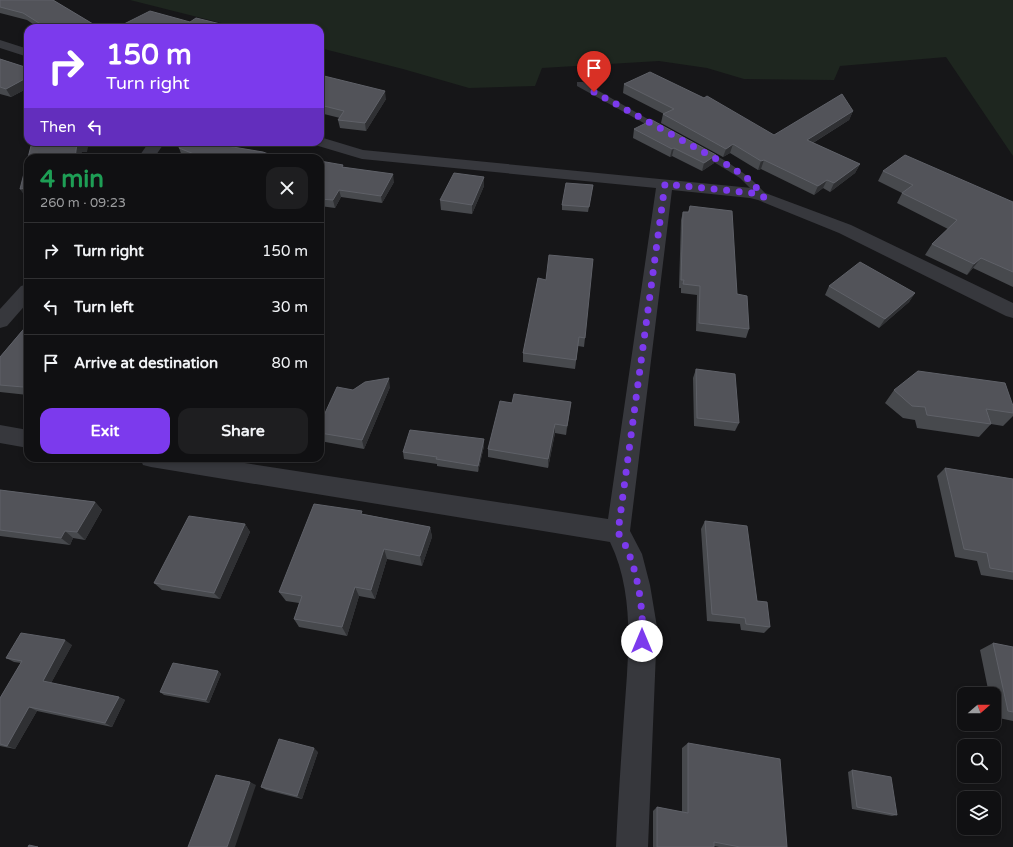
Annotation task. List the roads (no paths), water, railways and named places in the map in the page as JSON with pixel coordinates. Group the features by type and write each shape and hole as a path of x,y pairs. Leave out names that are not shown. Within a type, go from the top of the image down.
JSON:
{"street":[{"path":"0,44 24,52"},
{"path":"324,143 362,154 752,193 845,229 1010,309 1013,325"},
{"path":"632,847 643,627 637,585 629,554 618,532 665,184"},
{"path":"0,321 24,294"},
{"path":"0,434 24,437"},
{"path":"176,462 618,532"}],"lane":[{"path":"580,84 669,133"},
{"path":"697,148 731,167 751,181 764,197"}]}
